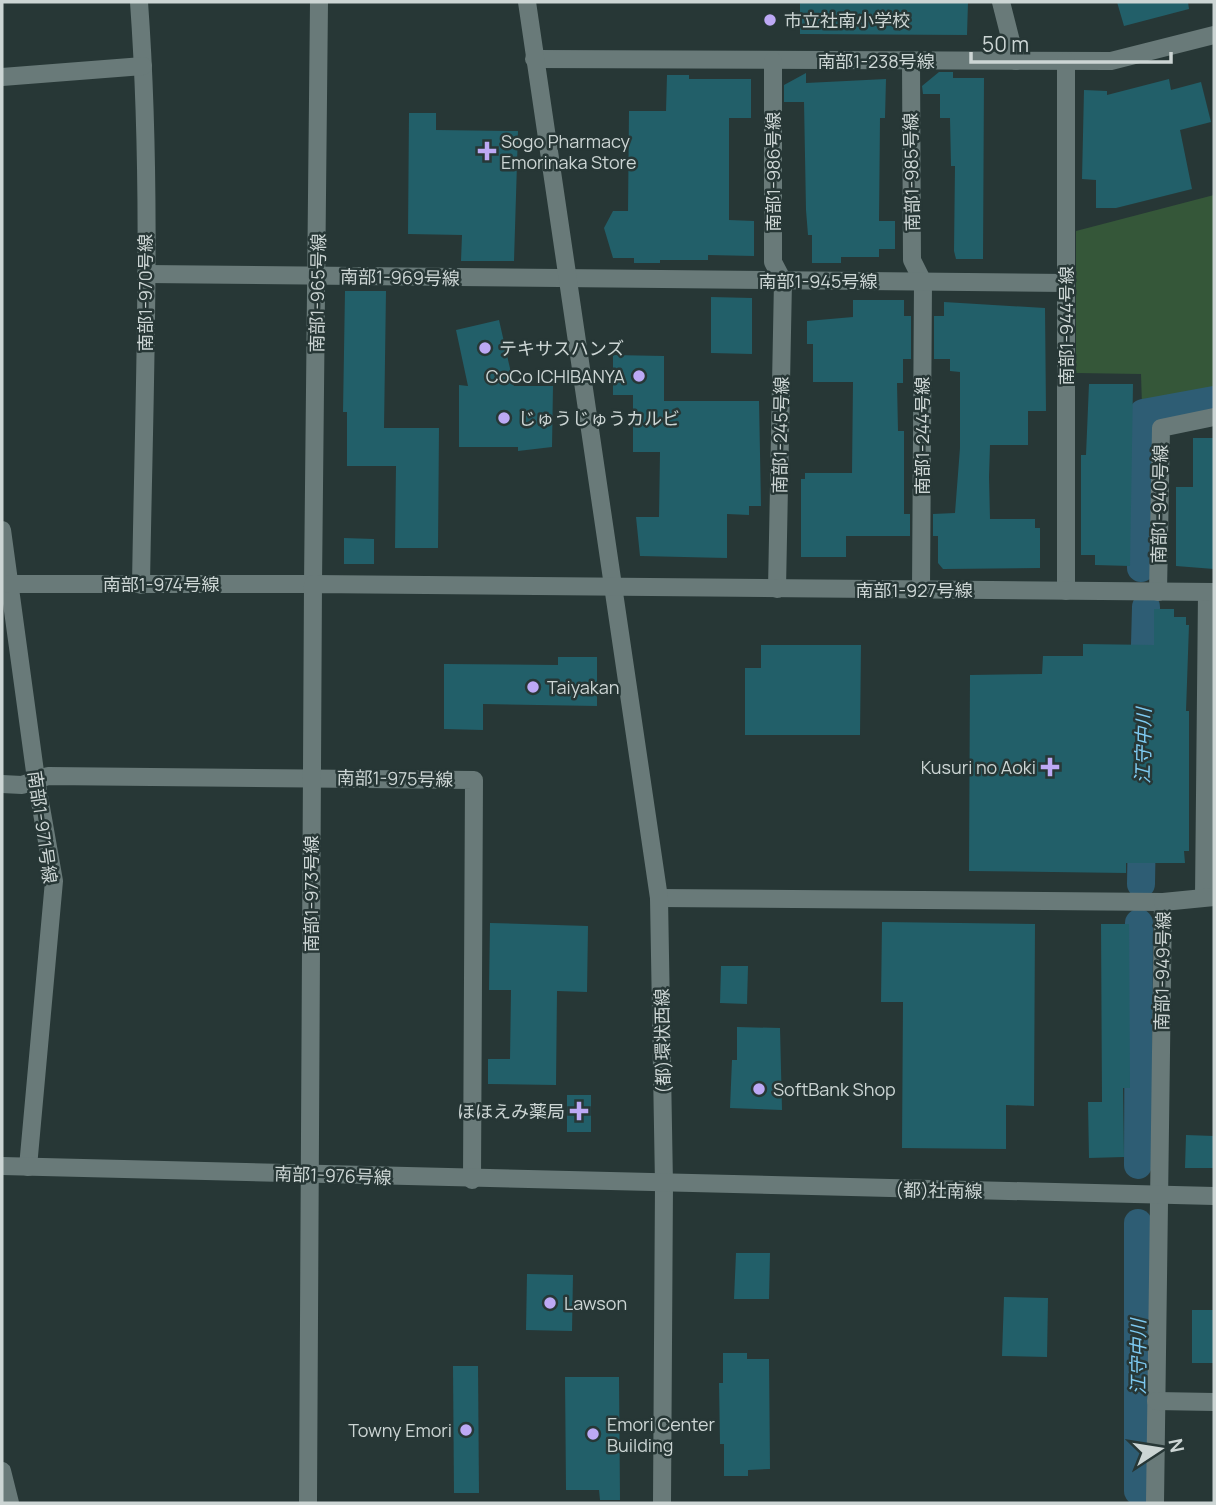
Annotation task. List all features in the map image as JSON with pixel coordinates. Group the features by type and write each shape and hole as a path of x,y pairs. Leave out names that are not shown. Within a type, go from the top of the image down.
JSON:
{"street":[{"name":"南部1-970号線","path":"139,2 143,66 146,274 141,585"},
{"name":"南部1-965号線","path":"313,584 319,2"},
{"name":"(都)環状西線","path":"527,2 570,279 659,898 664,1184 662,1503"},
{"path":"1001,2 1016,61"},
{"name":"南部1-238号線","path":"534,59 1111,61 1214,35"},
{"name":"南部1-986号線","path":"774,61 773,262 783,281"},
{"name":"南部1-985号線","path":"911,61 912,260 923,282"},
{"name":"南部1-944号線","path":"1066,61 1066,591"},
{"path":"2,77 143,66"},
{"name":"南部1-969号線","path":"146,274 570,279"},
{"name":"南部1-945号線","path":"570,279 1066,283"},
{"name":"南部1-245号線","path":"777,589 783,281"},
{"name":"南部1-244号線","path":"921,590 923,282"},
{"name":"南部1-940号線","path":"1158,592 1161,428 1214,417"},
{"name":"南部1-971号線","path":"2,530 36,779 54,881 28,1167"},
{"name":"南部1-974号線","path":"9,584 313,584"},
{"path":"313,584 614,587"},
{"name":"南部1-973号線","path":"307,1503 313,584"},
{"name":"南部1-927号線","path":"614,587 1211,592"},
{"path":"1163,902 1209,897 1211,592"},
{"name":"南部1-975号線","path":"2,785 22,785 48,776 312,776 474,780 472,1180"},
{"name":"南部1-949号線","path":"659,898 1163,902 1155,1503"},
{"name":"南部1-976号線","path":"2,1166 664,1184"},
{"name":"(都)社南線","path":"664,1184 1214,1196"},
{"path":"1156,1401 1214,1402"},
{"path":"2,1471 10,1503"}],"green space":[{"path":"1214,195 1214,394 1142,406 1141,374 1076,373 1076,231"}],"building":[{"path":"800,2 968,2 967,35 800,34"},
{"path":"1117,2 1188,2 1189,9 1124,26"},
{"path":"939,72 953,72 953,78 984,78 983,259 956,259 954,251 955,166 951,166 950,118 940,118 940,94 923,94 922,86"},
{"path":"806,73 806,83 886,79 885,118 880,118 879,221 895,221 895,249 879,249 879,257 841,257 841,263 812,263 812,235 808,235 806,210 804,102 784,102 784,85"},
{"path":"667,75 689,75 689,79 751,79 751,118 729,118 729,220 754,221 754,256 708,255 708,260 660,260 660,263 634,263 634,258 613,258 604,228 613,211 628,211 629,111 666,111"},
{"path":"1169,79 1171,90 1201,82 1211,122 1180,130 1192,189 1116,208 1096,208 1096,180 1082,179 1084,90 1107,91 1107,95"},
{"path":"409,113 436,113 436,130 518,131 514,261 461,261 462,235 408,234"},
{"path":"345,291 386,291 384,428 439,428 438,548 395,548 396,466 347,466 347,412 343,412"},
{"path":"711,297 752,298 752,354 711,353"},
{"path":"853,300 904,300 904,316 911,316 911,359 903,359 903,383 897,383 898,431 904,431 904,514 910,514 910,536 846,536 846,557 801,557 801,479 805,479 805,473 852,473 853,382 813,382 813,344 807,344 807,321 853,317"},
{"path":"944,302 1045,308 1046,411 1028,411 1028,445 990,445 989,477 990,519 1035,519 1035,528 1040,528 1040,568 943,569 938,563 938,536 933,536 933,514 955,513 960,448 960,372 950,371 950,359 934,359 934,316 944,316"},
{"path":"499,320 514,386 553,386 552,447 518,451 518,447 459,447 459,385 468,386 456,330"},
{"path":"613,355 664,356 664,401 759,401 761,506 749,506 749,515 727,514 727,558 640,556 636,517 659,517 660,452 633,452 633,395 613,395"},
{"path":"1089,384 1133,384 1130,566 1095,565 1095,555 1081,555 1081,455 1086,455"},
{"path":"1193,438 1214,438 1214,569 1176,566 1176,487 1193,487"},
{"path":"344,538 374,539 374,564 344,564"},
{"path":"1154,609 1174,609 1174,617 1186,617 1186,625 1189,625 1186,711 1189,711 1189,851 1184,851 1185,863 1126,863 1126,873 969,871 970,675 1042,674 1043,656 1083,656 1083,644 1154,645"},
{"path":"761,645 861,645 860,735 745,735 745,668 761,668"},
{"path":"558,657 597,657 597,706 483,704 483,730 444,729 444,664 558,665"},
{"path":"882,922 1035,924 1034,1106 1006,1105 1006,1149 902,1148 903,1002 881,1002"},
{"path":"490,923 588,926 587,992 557,991 556,1085 488,1084 488,1059 510,1059 511,990 489,990"},
{"path":"1101,924 1129,924 1130,1088 1123,1088 1124,1157 1089,1158 1088,1102 1102,1102"},
{"path":"721,966 748,966 747,1004 720,1003"},
{"path":"737,1027 780,1028 782,1110 730,1108 732,1060 737,1060"},
{"path":"567,1095 591,1095 591,1132 567,1132"},
{"path":"1186,1135 1214,1136 1214,1168 1185,1168"},
{"path":"736,1253 770,1253 769,1299 734,1299"},
{"path":"527,1274 573,1275 572,1331 526,1330"},
{"path":"1004,1297 1048,1298 1047,1357 1002,1356"},
{"path":"1192,1310 1214,1310 1214,1363 1192,1363"},
{"path":"723,1353 747,1353 747,1359 769,1359 770,1469 748,1470 748,1476 724,1476 724,1444 720,1444 719,1383 723,1383"},
{"name":"Towny Emori","path":"453,1366 478,1366 479,1493 454,1493"},
{"name":"Emori Center Building","path":"565,1377 619,1377 620,1500 600,1500 599,1490 566,1490"}],"waterway":[{"name":"江守中川","path":"1141,568 1143,413 1214,400"},
{"name":"江守中川","path":"1144,682 1146,607"},
{"name":"江守中川","path":"1141,884 1142,824"},
{"name":"江守中川","path":"1138,1165 1139,923"},
{"name":"江守中川","path":"1138,1223 1138,1491"}],"place":[{"name":"市立社南小学校","path":"770,20"},
{"name":"Sogo Pharmacy Emorinaka Store","path":"487,151"},
{"name":"テキサスハンズ","path":"485,348"},
{"name":"CoCo ICHIBANYA","path":"639,376"},
{"name":"じゅうじゅうカルビ","path":"504,418"},
{"name":"Taiyakan","path":"533,687"},
{"name":"Kusuri no Aoki","path":"1050,767"},
{"name":"SoftBank Shop","path":"759,1089"},
{"name":"ほほえみ薬局","path":"579,1111"},
{"name":"Lawson","path":"550,1303"},
{"name":"Towny Emori","path":"466,1430"},
{"name":"Emori Center Building","path":"593,1434"}]}
